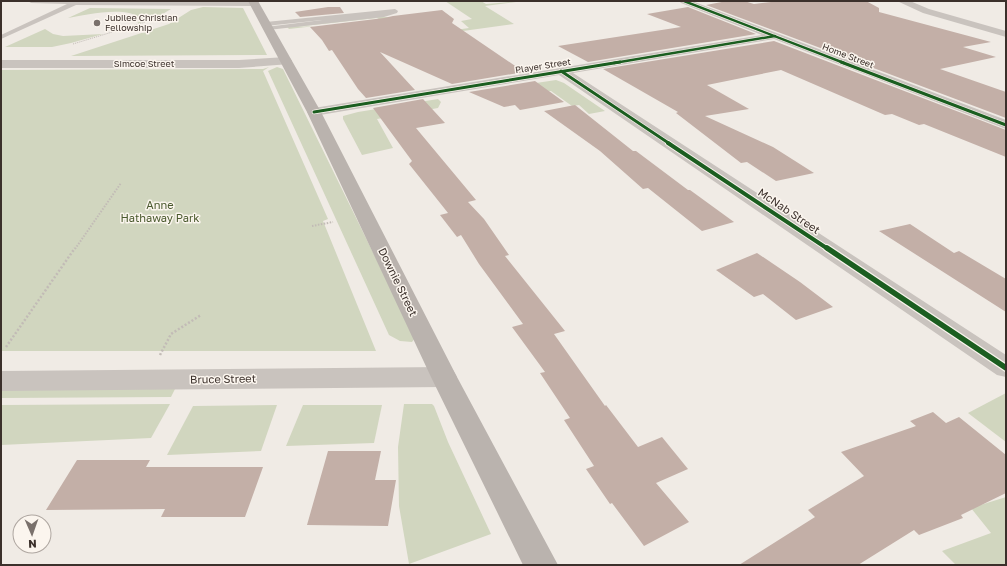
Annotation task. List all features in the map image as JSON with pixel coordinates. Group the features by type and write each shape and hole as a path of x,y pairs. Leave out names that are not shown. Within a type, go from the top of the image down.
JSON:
{"main road":[{"name":"Downie Street","path":"254,2 314,112 444,377 541,565"}],"street":[{"name":"Home Street","path":"684,1 1006,125"},
{"path":"902,1 926,12 1006,34"},
{"name":"Player Street","path":"314,112 775,36"},
{"name":"Simcoe Street","path":"1,64 239,64 286,61"},
{"name":"McNab Street","path":"561,71 1006,368"},
{"name":"Bruce Street","path":"1,381 444,377"}],"lane":[{"path":"31,1 74,3 254,2"},
{"path":"1,37 74,3"},
{"path":"395,11 384,15 267,26 395,11"}],"path":[{"path":"71,44 145,22"},
{"path":"6,347 120,183"},
{"path":"312,226 333,222"},
{"path":"149,380 162,348 171,334 201,315"}],"green space":[{"path":"445,1 481,1 486,4 524,1 485,6 514,24 405,39 377,18 295,27 315,26 289,29 287,27 379,17 394,17 441,32 469,28 461,21 472,19"},
{"path":"203,7 243,8 267,55 71,56 169,24 191,10"},
{"path":"90,8 171,9 155,18 141,23 137,23 142,20 135,15 116,12 95,13 68,18"},
{"path":"45,29 53,34 63,36 103,34 52,47 5,47"},
{"name":"Anne Hathaway Park","path":"269,67 263,71 328,219 323,221 376,351 1,351 1,70 263,69"},
{"path":"277,67 283,69 415,338 412,342 400,341 389,335 268,71"},
{"path":"556,80 564,83 605,111 589,114 579,105 572,106 551,91 537,93 503,88"},
{"path":"438,99 441,102 438,108 377,119 393,148 362,155 343,119 343,116 358,112"},
{"path":"176,387 171,397 1,398 1,389"},
{"path":"1006,393 1006,442 968,413"},
{"path":"170,404 151,438 1,445 1,405"},
{"path":"404,404 432,404 434,406 448,442 491,534 409,564 399,506 398,447"},
{"path":"277,405 261,451 167,455 193,406"},
{"path":"303,405 382,405 374,443 286,446"},
{"path":"1006,497 1006,565 956,565 942,551 991,533 971,508"}],"building":[{"path":"727,1 744,1 754,4 780,1 866,1 879,8 879,12 991,42 963,47 996,57 940,69 1006,92 1006,118 706,5"},
{"path":"328,7 340,7 344,13 300,17 295,12"},
{"path":"688,7 756,34 588,62 558,46 681,27 647,14"},
{"path":"442,10 454,19 452,23 524,72 452,84 380,52 415,90 366,98 358,89 332,50 329,51 322,40 310,27 384,18"},
{"path":"774,41 1006,130 1006,157 924,124 919,125 892,114 885,115 781,70 707,85 749,109 705,116 773,147 814,173 776,181 747,162 741,163 676,113 678,112 603,69"},
{"path":"535,81 564,102 520,110 515,105 504,107 469,92"},
{"path":"423,99 445,123 416,128 476,200 468,202 484,219 509,255 505,256 565,331 554,334 605,406 606,405 638,447 662,437 688,469 656,483 689,522 644,546 612,503 610,504 586,469 594,466 564,420 570,418 540,373 545,372 512,327 523,324 479,264 461,235 457,237 440,215 448,213 409,164 412,161 373,108"},
{"path":"575,105 633,151 636,151 734,222 702,231 648,188 643,189 600,151 544,111"},
{"path":"910,224 954,253 959,251 1006,279 1006,312 879,231"},
{"path":"757,253 800,282 833,307 796,320 763,294 754,297 716,270"},
{"path":"933,412 946,423 959,417 1006,455 1006,493 961,515 963,518 919,535 914,530 858,565 739,565 815,517 808,510 864,476 841,452 916,426 910,421"},
{"path":"328,451 381,451 375,480 396,480 388,526 307,525"},
{"path":"77,460 150,460 146,467 263,467 245,517 161,517 165,509 46,510"}],"cycle path":[{"path":"684,1 1006,125"},
{"path":"314,112 775,36"},
{"path":"561,71 1006,368"}],"place":[{"name":"Jubilee Christian Fellowship","path":"97,23"}]}
